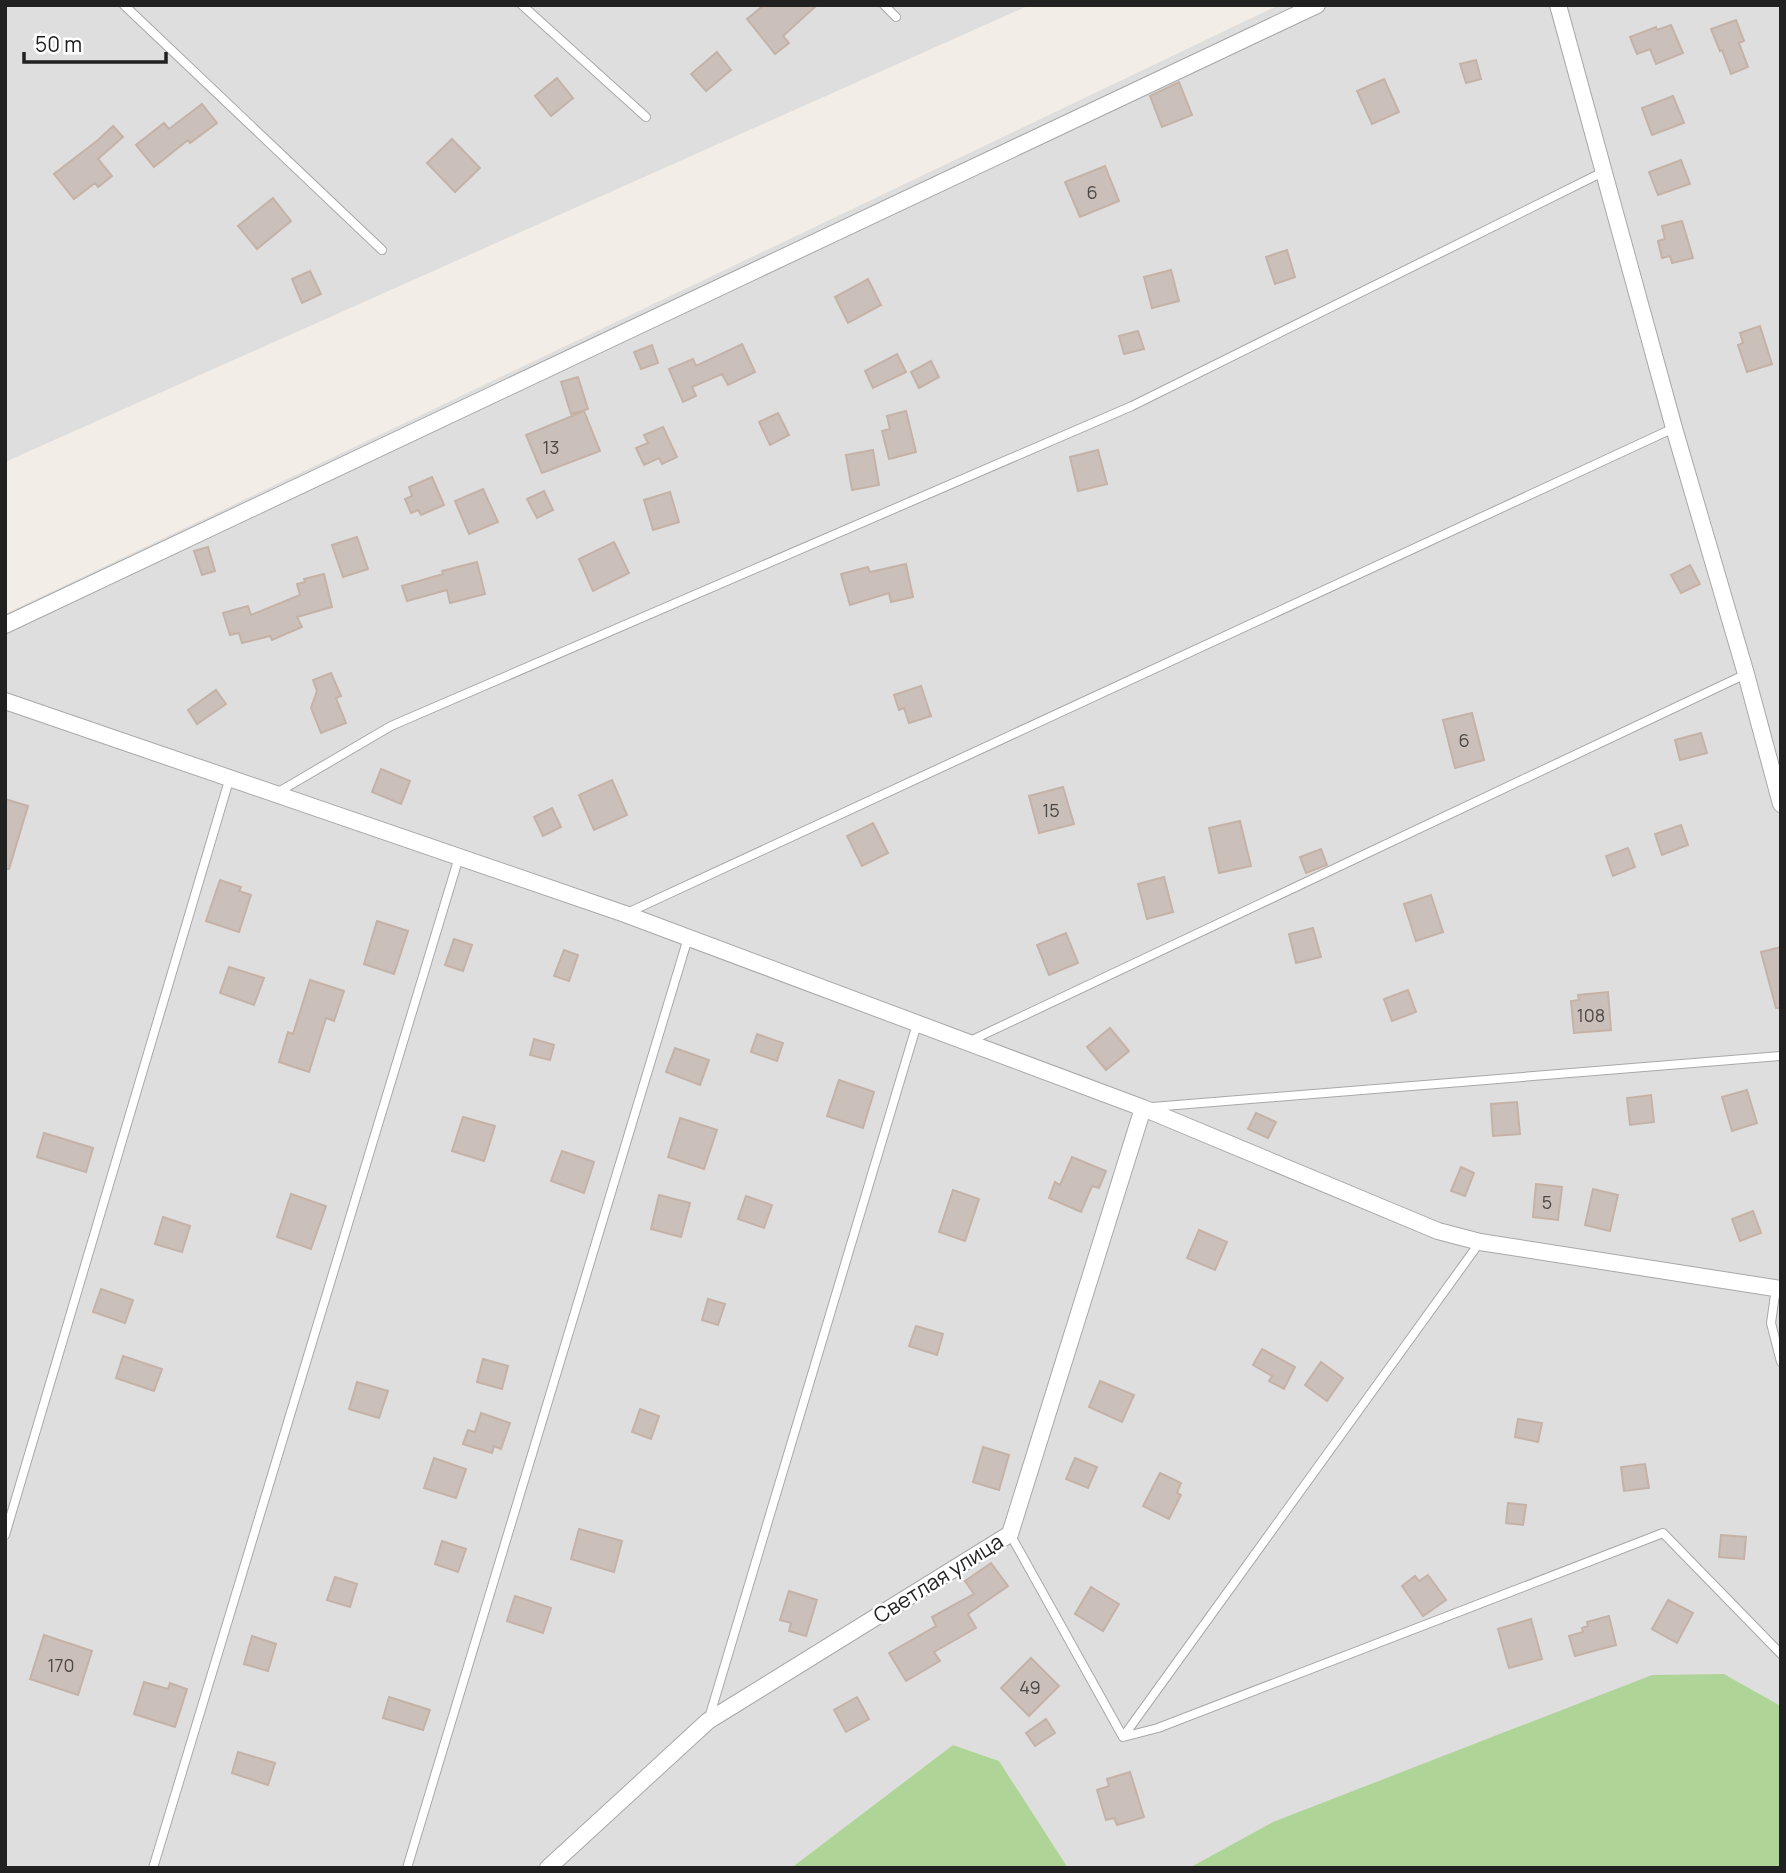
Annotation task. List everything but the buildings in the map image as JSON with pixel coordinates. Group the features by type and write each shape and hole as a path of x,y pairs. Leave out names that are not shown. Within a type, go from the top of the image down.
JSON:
{"street":[{"path":"5,625 1317,5"},
{"path":"1558,5 1781,804"},
{"path":"5,701 625,914 1143,1108 1438,1231 1480,1242 1778,1289"},
{"name":"Светлая улица","path":"548,1868 708,1721 1010,1534 1143,1108"}],"lane":[{"path":"124,5 382,250"},
{"path":"522,5 646,117"},
{"path":"884,5 896,17"},
{"path":"275,794 391,726 1132,406 1603,172"},
{"path":"625,914 1674,428"},
{"path":"966,1043 1746,674"},
{"path":"5,1535 230,777"},
{"path":"153,1868 459,857"},
{"path":"407,1868 688,938"},
{"path":"708,1721 917,1024"},
{"path":"1143,1108 1781,1056"},
{"path":"1123,1737 1480,1242"},
{"path":"1778,1289 1771,1323 1781,1362"},
{"path":"1123,1737 1158,1728 1663,1533 1781,1654"},
{"path":"1010,1534 1123,1737"}],"shaded area":[{"path":"5,5 1030,5 5,462"},
{"path":"1279,5 1781,5 1781,1706 1724,1674 1273,1822 1189,1868 1068,1868 999,1761 953,1745 791,1868 5,1868 5,614"}],"green space":[{"path":"1724,1674 1781,1706 1781,1868 1189,1868 1273,1822 1652,1675"},
{"path":"953,1745 999,1761 1068,1868 791,1868"}]}
